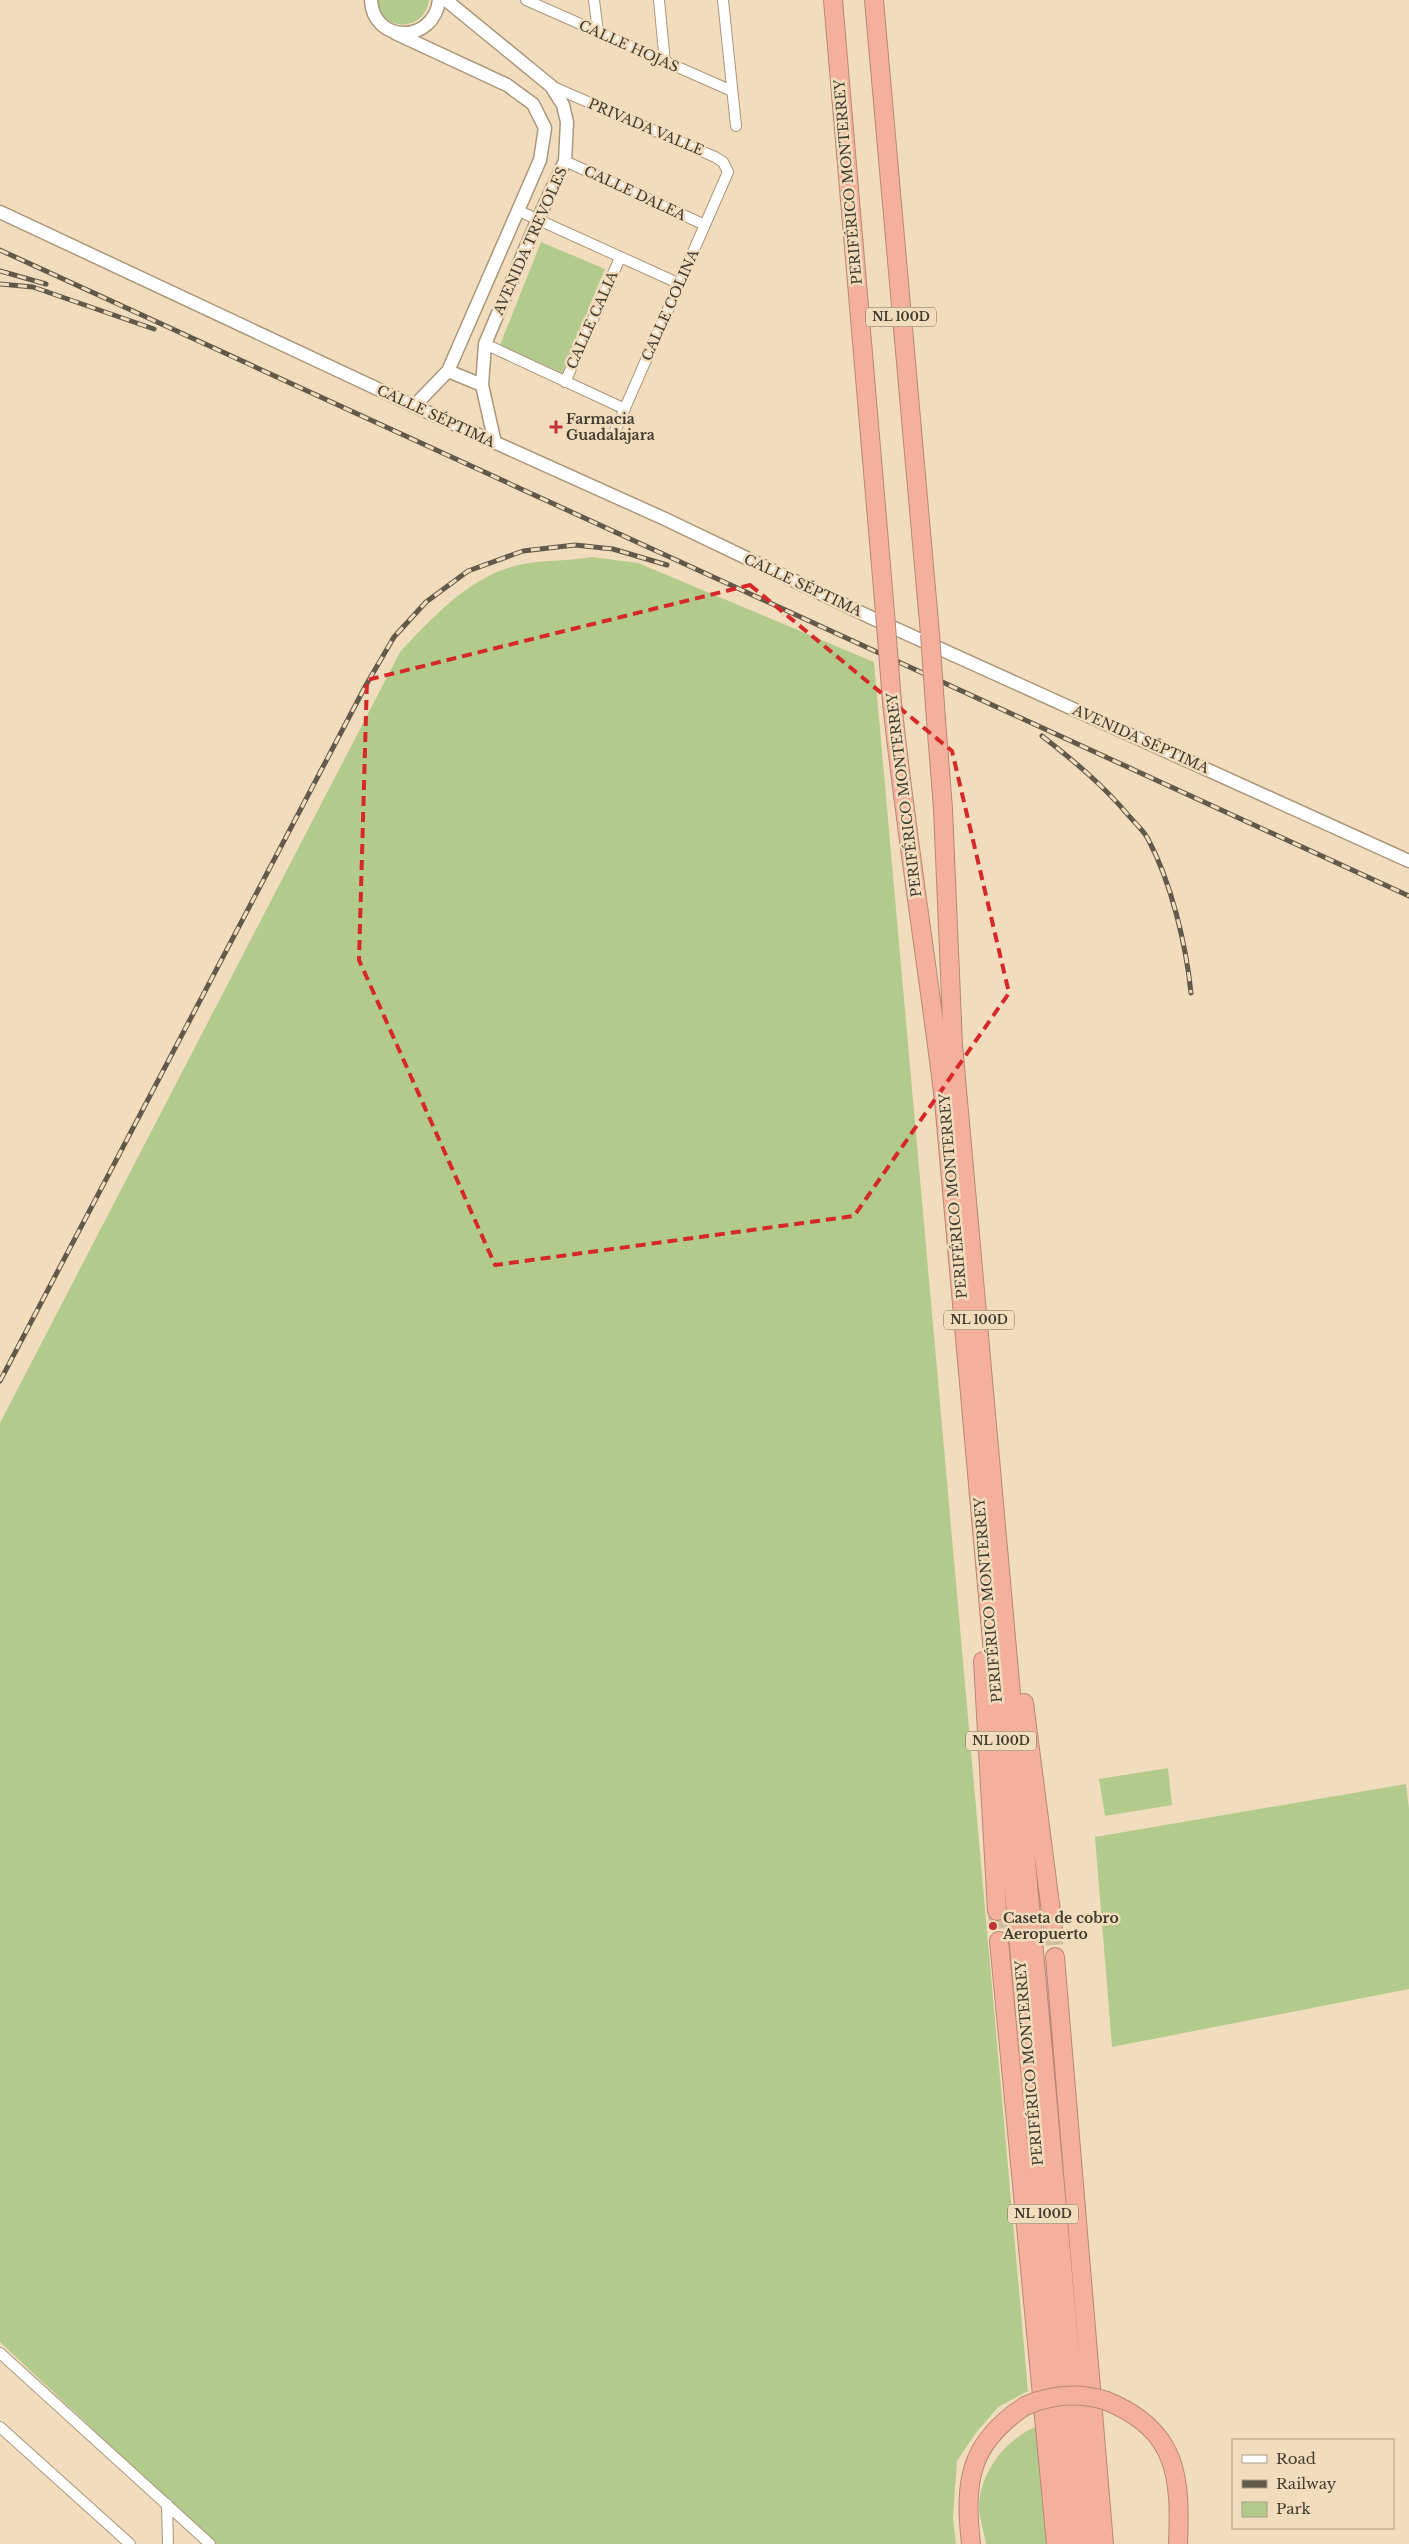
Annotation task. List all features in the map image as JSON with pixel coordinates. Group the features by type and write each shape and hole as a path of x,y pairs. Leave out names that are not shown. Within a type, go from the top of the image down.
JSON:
{"highway":[{"name":"PERIFÉRICO MONTERREY","path":"833,0 878,615 892,702 904,809 931,992 944,1101 996,1602 1087,2544"},
{"name":"PERIFÉRICO MONTERREY","path":"874,0 930,634 943,809 953,1045 1072,2544"},
{"path":"996,1602 984,1631 983,1681 997,1911"},
{"path":"996,1602 1012,1624 1019,1662 1053,1927"},
{"path":"999,1941 1056,2544"},
{"path":"1055,1957 1104,2544"},
{"path":"971,2544 967,2500 972,2466 991,2433 1025,2406 1044,2398 1064,2395 1086,2396 1107,2401 1144,2423 1167,2450 1175,2468 1178,2485 1180,2505 1178,2544"}],"street":[{"name":"AVENIDA TREVOLES","path":"370,0 376,18 384,27 507,85 533,104 546,128 544,146 519,211 448,372 414,406"},
{"path":"395,33 412,33 428,26 438,12 439,0"},
{"name":"AVENIDA TREVOLES","path":"446,0 551,86 563,105 567,122 565,161 537,221 486,344 482,385 495,443"},
{"name":"CALLE HOJAS","path":"526,0 732,91"},
{"path":"594,0 598,33"},
{"path":"659,0 665,63"},
{"path":"723,0 736,126"},
{"name":"PRIVADA VALLE","path":"551,86 715,157 726,166 728,172 726,180"},
{"name":"CALLE DALEA","path":"565,161 705,225"},
{"name":"CALLE COLINA","path":"615,432 726,180"},
{"path":"519,211 537,221 680,284"},
{"name":"CALLE SÉPTIMA","path":"0,212 414,406 878,615"},
{"name":"CALLE CALIA","path":"565,382 620,258"},
{"path":"486,344 625,409"},
{"path":"448,372 482,385"},
{"name":"AVENIDA SÉPTIMA","path":"878,615 1409,861"},
{"path":"0,2353 210,2544"},
{"path":"0,2427 130,2544"},
{"path":"167,2504 168,2544"}],"highlighted area":[{"path":"750,585 952,751 1009,993 854,1216 495,1265 359,960 367,680"}],"green space":[{"path":"378,0 429,0 425,11 419,19 401,24 385,18 380,10"},
{"path":"541,242 605,269 562,373 500,345"},
{"path":"592,557 638,563 874,662 1028,2391 998,2407 975,2434 957,2461 953,2518 956,2544 215,2544 0,2342 0,1423 400,652 426,624 455,598 487,577 504,569 523,564"},
{"path":"1168,1768 1172,1805 1105,1816 1099,1779"},
{"path":"1406,1784 1409,1809 1409,1989 1112,2047 1095,1837"},
{"path":"1039,2425 1050,2544 986,2544 979,2502 986,2477 999,2455 1007,2446 1027,2431"}],"tunnel":[{"path":"997,1911 999,1941"},
{"path":"1053,1927 1055,1957"}],"railway":[{"path":"0,250 1409,896"},
{"path":"0,271 46,284"},
{"path":"0,284 33,287 154,329"},
{"path":"0,1381 366,685 394,637 426,602 468,571 523,551 575,545 613,549 667,565"},
{"path":"1042,736 1077,764 1098,784 1146,836 1164,874 1176,914 1189,974 1191,993"}],"place":[{"name":"Farmacia Guadalajara","path":"556,427"},
{"name":"Caseta de cobro Aeropuerto","path":"993,1926"}]}
